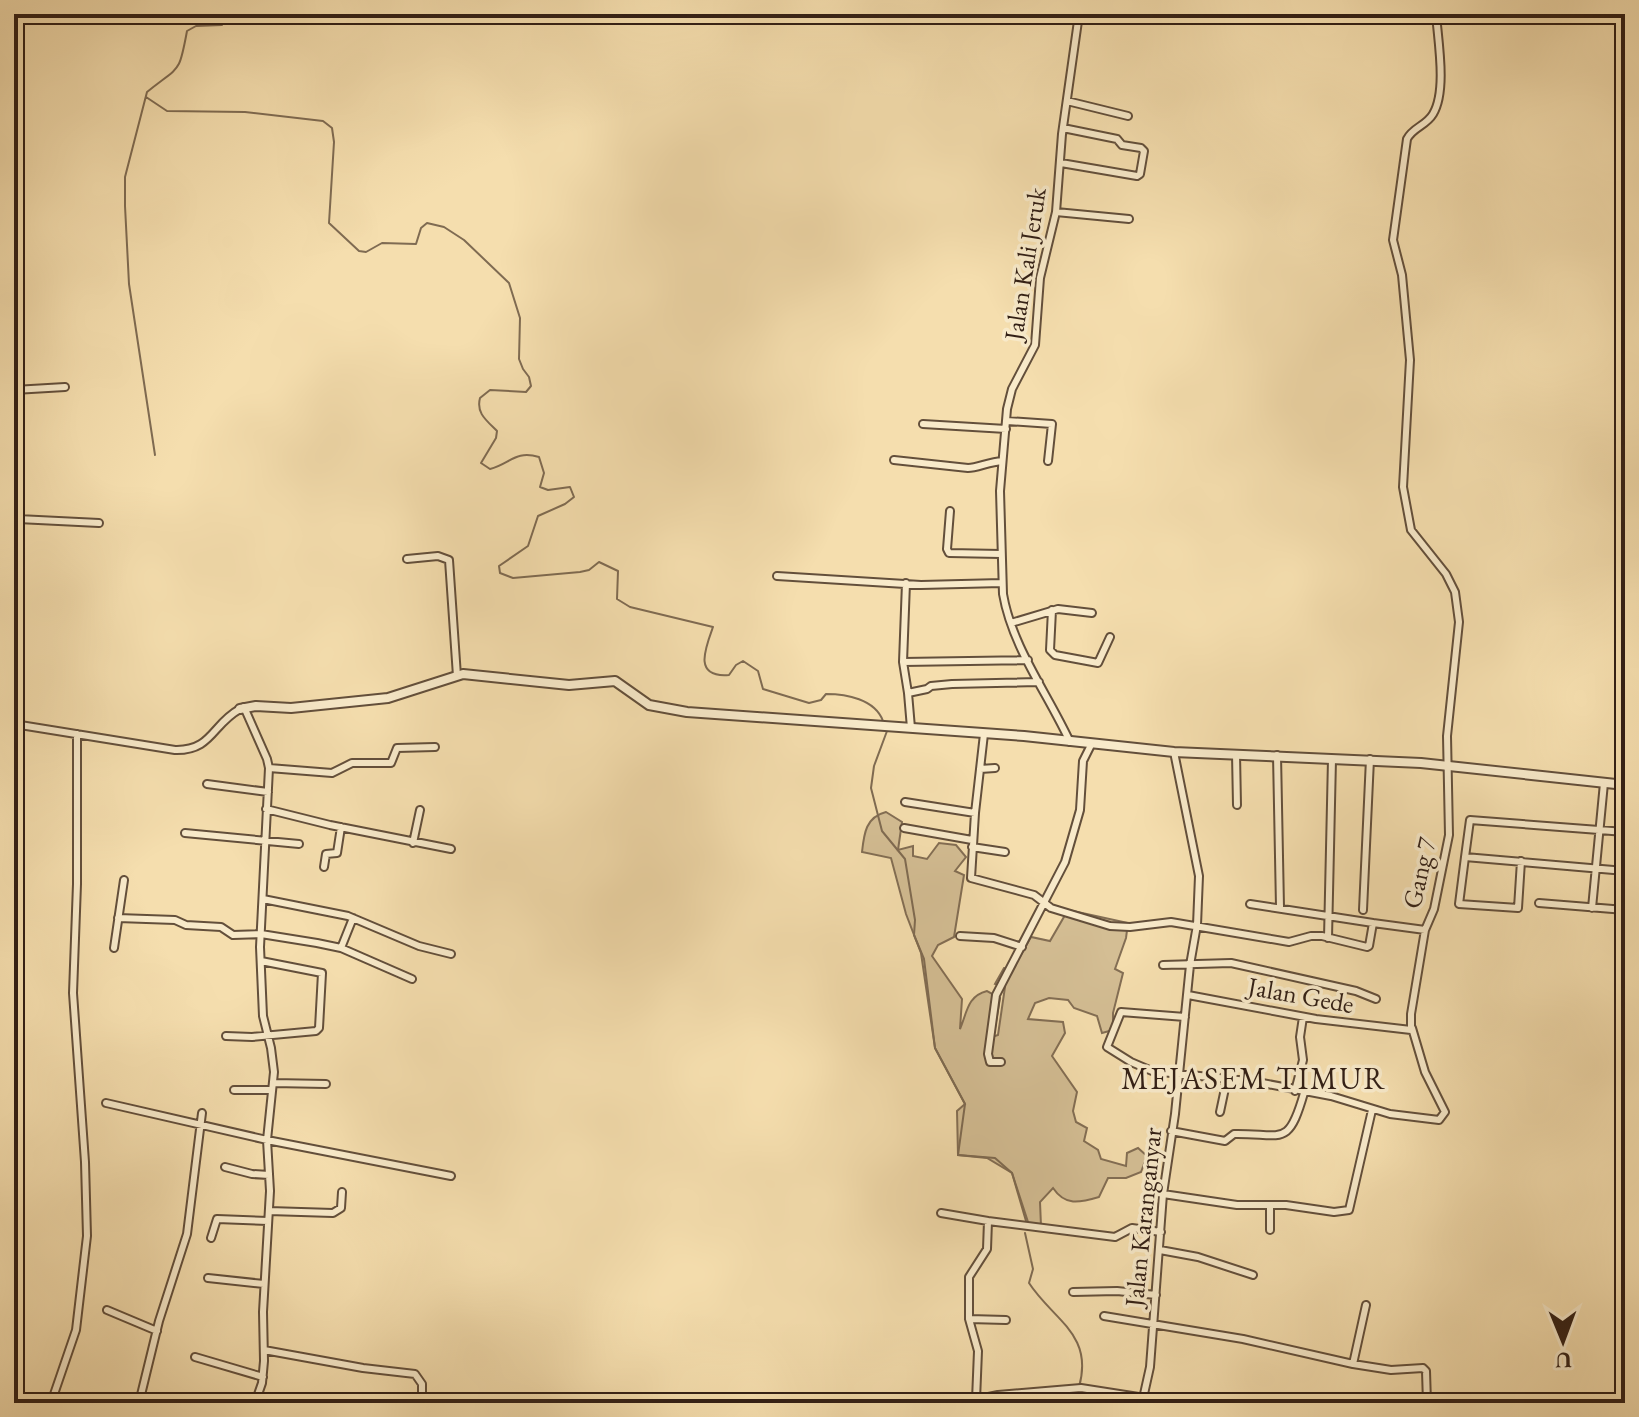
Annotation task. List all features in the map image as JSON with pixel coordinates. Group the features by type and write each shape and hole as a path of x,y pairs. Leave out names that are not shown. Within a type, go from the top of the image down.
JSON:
{"street":[{"name":"Jalan Kali Jeruk","path":"1079,14 1063,128 1056,212 1040,278 1035,345 1012,389 1006,425 1002,461 1001,554 1004,602 1011,623 1039,682 1082,743"},
{"name":"Gang 7","path":"972,844 971,878 1034,895 1060,911 1110,926 1171,922 1289,942 1311,936 1368,947 1373,923 1425,930 1434,909 1449,835 1446,765 1453,658 1459,622 1455,592 1446,574 1416,539 1406,511 1403,452 1410,360 1402,275 1393,240 1407,139 1414,129 1431,118 1439,99 1436,14"},
{"path":"1067,101 1128,116"},
{"path":"1061,163 1137,176 1144,151 1122,145 1117,139 1063,128"},
{"path":"1056,212 1129,219"},
{"path":"14,390 65,387"},
{"path":"923,424 1052,424 1048,461"},
{"path":"14,439 21,473 14,555"},
{"path":"894,460 968,468 1002,461"},
{"path":"950,511 949,553 1001,554"},
{"path":"17,514 99,523"},
{"path":"407,559 438,556 450,564 457,676"},
{"path":"777,576 906,583 1002,583"},
{"path":"906,583 903,662 911,728"},
{"path":"1011,623 1052,610 1092,613"},
{"path":"1052,610 1050,650 1055,655 1098,663 1110,637"},
{"path":"903,662 1028,660"},
{"path":"14,724 175,750 191,749 202,745 225,718 242,708 291,708 388,698 457,676 569,685 610,680 644,703 664,710 1174,752 1370,759 1625,785"},
{"path":"908,693 941,685 1039,682"},
{"path":"242,708 269,768 261,961 263,1016 273,1059 273,1086 267,1140 269,1211 263,1377 255,1403"},
{"path":"51,1403 76,1330 87,1236 73,985 77,734"},
{"path":"972,844 984,734"},
{"path":"1001,1062 990,1062 988,1054 996,997 1065,862 1080,810 1084,782 1082,743"},
{"path":"269,768 332,773 352,763 391,763 397,748 435,747"},
{"name":"Jalan Karanganyar","path":"1143,1400 1150,1367 1163,1194 1197,925 1198,862 1174,752"},
{"path":"1236,754 1237,805"},
{"path":"1277,755 1280,902"},
{"path":"1328,938 1332,759"},
{"path":"1363,910 1370,759"},
{"path":"980,769 995,768"},
{"path":"1592,908 1604,783"},
{"path":"207,784 268,792"},
{"path":"905,802 975,813"},
{"path":"266,809 451,849"},
{"path":"413,843 420,810"},
{"path":"1521,861 1518,910 1459,904 1470,820 1625,832"},
{"path":"324,867 326,854 337,853 341,827"},
{"path":"904,828 1005,852"},
{"path":"185,833 299,844"},
{"path":"1465,857 1625,871"},
{"path":"114,948 124,880"},
{"path":"263,899 353,918 419,946 451,954"},
{"path":"1250,904 1280,902 1330,916 1373,923"},
{"path":"1539,903 1625,910"},
{"path":"118,918 175,920 186,925 221,927 233,935 261,934 341,948 412,979"},
{"path":"341,948 353,918"},
{"path":"1185,1017 1121,1012 1107,1046 1152,1071 1227,1079 1331,1096 1372,1110 1434,1120 1443,1118 1445,1112 1425,1072 1410,1029 1425,930"},
{"path":"960,936 994,938 1022,947"},
{"path":"226,1036 252,1037 318,1030 323,975 310,969 261,961"},
{"path":"1163,965 1231,963 1356,991 1376,999"},
{"name":"Jalan Gede","path":"1188,995 1303,1017 1410,1029"},
{"path":"1295,1091 1303,1060 1300,1037 1303,1017"},
{"path":"1220,1112 1227,1079"},
{"path":"234,1090 326,1084"},
{"path":"1171,1131 1225,1141 1234,1134 1278,1137 1292,1127 1304,1093"},
{"path":"106,1103 200,1126 451,1176"},
{"path":"1163,1194 1237,1205 1286,1205 1334,1212 1351,1209 1372,1110"},
{"path":"139,1403 187,1234 202,1113"},
{"path":"225,1167 269,1175"},
{"path":"269,1211 333,1213 341,1208 342,1192"},
{"path":"1270,1205 1270,1230"},
{"path":"941,1213 1115,1237 1132,1228 1161,1232"},
{"path":"211,1238 217,1219 268,1221"},
{"path":"976,1400 978,1351 969,1319 969,1277 987,1249 988,1221"},
{"path":"1160,1250 1198,1257 1253,1275"},
{"path":"208,1278 264,1284"},
{"path":"1073,1292 1117,1291 1156,1295"},
{"path":"1353,1364 1366,1305"},
{"path":"107,1310 157,1331"},
{"path":"1104,1316 1243,1339 1353,1364 1391,1370 1423,1368 1426,1371 1427,1403"},
{"path":"969,1319 1006,1320"},
{"path":"264,1350 415,1374 422,1384 422,1403"},
{"path":"195,1357 263,1377"},
{"path":"960,1403 998,1395 1081,1388 1177,1403"}],"shaded area":[{"path":"886,812 902,822 898,850 913,846 913,856 927,859 939,843 956,845 966,857 955,871 964,875 954,937 938,945 932,956 962,999 960,1029 972,1001 987,991 1000,998 994,1034 989,1038 998,1035 1005,987 995,984 1004,968 1013,969 1031,937 1050,941 1068,910 1128,923 1115,969 1123,973 1113,1013 1113,1030 1102,1033 1097,1016 1074,1008 1068,1000 1049,998 1035,1003 1028,1019 1063,1022 1065,1033 1052,1056 1077,1092 1073,1111 1076,1122 1087,1128 1084,1141 1098,1150 1101,1159 1126,1166 1127,1153 1138,1148 1147,1156 1141,1172 1126,1178 1108,1178 1099,1197 1073,1202 1062,1198 1053,1188 1040,1202 1041,1226 1029,1225 1012,1173 987,1158 958,1155 957,1111 965,1104 935,1048 921,953 906,914 891,858 862,852 870,822"}],"waterway":[{"path":"155,455 129,284 125,177 147,92 180,63 187,31 196,26 222,25 226,14"},
{"path":"146,97 167,111 245,112 323,121 332,128 334,142 329,223 359,251 366,252 382,243 416,244 421,228 427,223 444,227 464,240 509,283 520,318 519,359 531,386 526,392 490,390 480,398 481,412 497,431 481,463 490,469 518,456 539,457 544,473 540,487 548,490 570,487 574,497 538,516 528,546 499,566 500,573 513,578 580,572 589,570 599,562 618,571 617,599 630,607 713,627 704,660 710,672 729,675 743,661 758,671 763,689 809,703 821,700 826,694 851,697 874,708 883,721"},
{"path":"887,731 874,766 871,788 882,831 905,859 915,920 914,935 924,959 935,1048 965,1104 958,1155 995,1158 1012,1173 1026,1221"},
{"path":"1025,1233 1033,1269 1029,1283 1069,1329 1081,1354 1079,1387"},
{"path":"1068,1403 1072,1398"}],"district":[{"name":"MEJASEM TIMUR","path":"1254,1079"}]}
